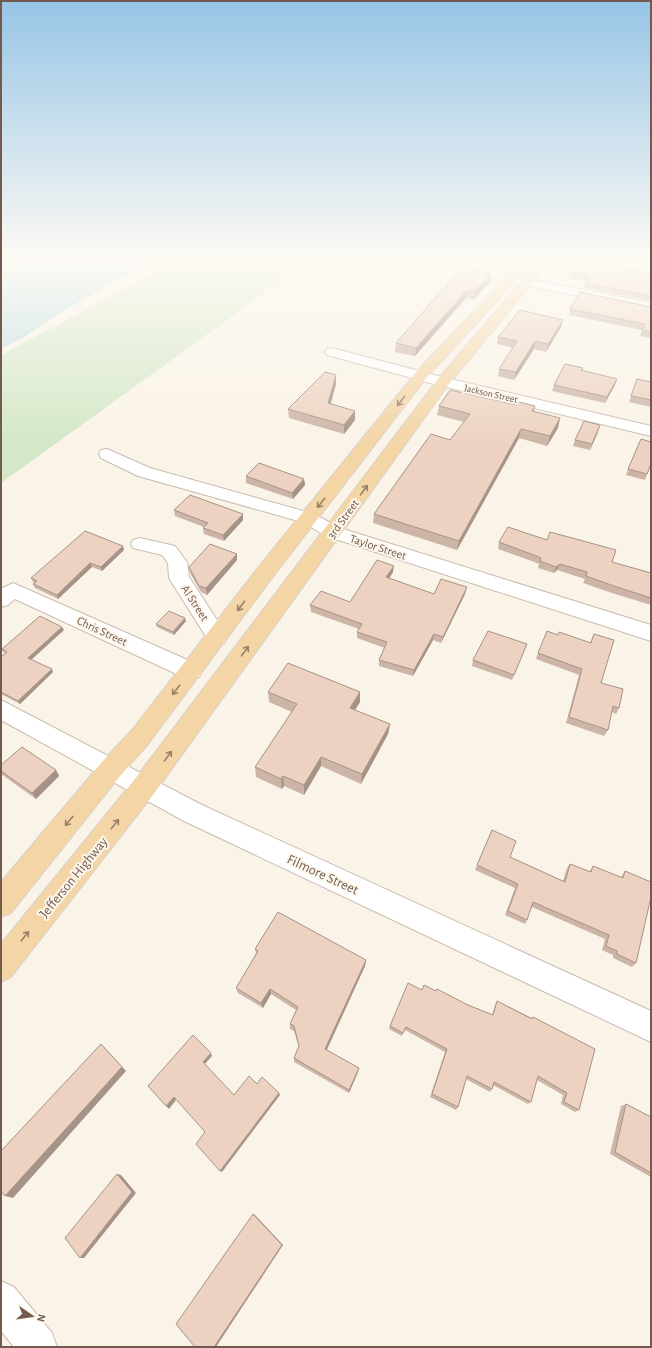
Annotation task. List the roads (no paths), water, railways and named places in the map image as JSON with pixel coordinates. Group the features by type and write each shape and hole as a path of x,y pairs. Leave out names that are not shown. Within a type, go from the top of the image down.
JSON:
{"main road":[{"path":"1,903 111,769 131,749 308,518 422,375 473,320"},
{"name":"3rd Street","path":"144,787 443,382 496,320"},
{"name":"Jefferson Highway","path":"1,967 144,787"}],"street":[{"name":"Jackson Street","path":"332,352 422,375 443,382 651,431"},
{"name":"Taylor Street","path":"108,454 144,472 308,518 333,532 651,633"},
{"name":"Al Street","path":"140,544 168,550 177,562 179,578 217,637"},
{"name":"Chris Street","path":"7,595 191,671"},
{"name":"Filmore Street","path":"1,709 192,814 651,1027"},
{"path":"1,1300 38,1347"}],"water":[{"path":"1,320 48,320 23,337 1,348"}]}
